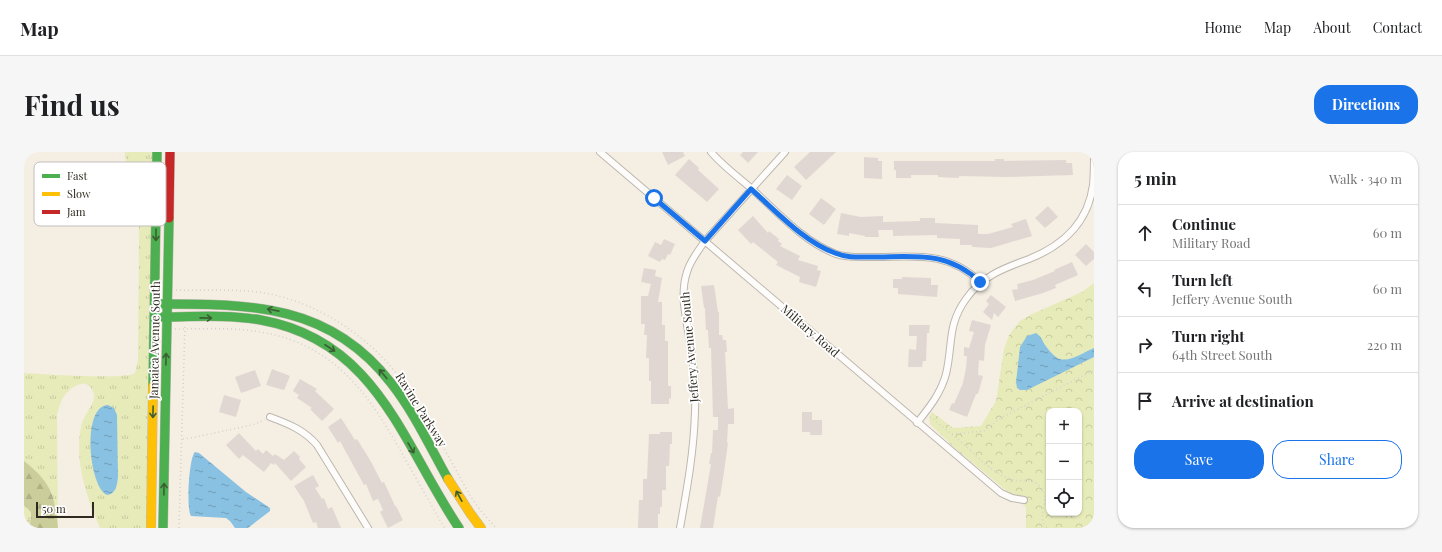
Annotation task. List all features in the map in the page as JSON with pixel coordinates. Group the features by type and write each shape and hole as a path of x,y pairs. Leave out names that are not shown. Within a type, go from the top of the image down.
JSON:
{"street":[{"name":"Jamaica Avenue South","path":"157,152 157,162"},
{"name":"Jamaica Avenue South","path":"163,528 170,152"},
{"name":"Military Road","path":"600,152 1001,493 1012,498 1024,500"},
{"path":"711,152 800,233 836,254 848,257 937,258 948,261 965,269 980,282"},
{"name":"Jeffery Avenue South","path":"680,528 691,467 695,410 693,365 683,289 687,271 705,241 785,152"},
{"path":"917,423 935,399 943,383 948,366 952,327 956,315 965,300 980,282 1002,268 1051,249 1066,238 1073,230 1086,210 1091,194 1094,177 1094,152"},
{"name":"Jamaica Avenue South","path":"151,528 156,226"},
{"name":"Ravine Parkway","path":"155,304 238,306 279,311 318,324 354,346 374,364 394,386 413,416 462,502 481,528"},
{"path":"155,317 261,320 291,328 309,336 337,352 360,372 381,397 459,528"},
{"path":"270,418 302,431 318,445 368,528"}],"path":[{"path":"167,329 237,330 270,334 303,346 329,360 353,380 374,407 445,528"},
{"path":"179,528 185,329"},
{"path":"952,434 984,431 995,421 1094,370"},
{"path":"925,413 1002,475 1011,480 1031,480 1041,487 1045,500 1042,520 1047,528"},
{"path":"182,439 247,426 270,418"}],"green space":[{"path":"125,152 154,152 154,162 126,162"},
{"path":"139,226 153,226 148,528 100,528 82,477 80,463 79,450 82,423 94,399 92,390 89,386 86,384 81,384 68,391 61,402 57,415 58,528 55,507 50,490 40,476 24,461 24,373 101,376 129,375 135,373 138,361"},
{"path":"1094,283 1094,528 1026,528 1026,507 956,449 930,424 929,417 932,412 953,428 981,426 996,401 1004,349 1009,335 1020,321 1032,314 1082,292"},
{"path":"24,461 40,476 50,490 55,507 58,528 28,528 31,520 28,509 24,506"},
{"path":"24,506 31,512 31,520 28,528 24,528"}],"water":[{"path":"1036,333 1052,353 1060,359 1070,359 1094,348 1094,357 1027,390 1020,390 1017,388 1016,382 1020,347 1027,336"},
{"path":"108,405 114,408 117,415 118,477 114,491 107,495 101,489 92,463 91,432 94,418 99,409"},
{"path":"195,452 199,453 246,492 270,508 270,511 248,528 235,528 226,518 191,516 189,511 189,483 191,463"}],"building":[{"path":"662,152 683,152 685,156 668,165"},
{"path":"743,152 758,152 748,163 740,155"},
{"path":"810,152 836,152 806,180 794,167"},
{"path":"864,157 878,158 878,161 882,161 882,179 864,178"},
{"path":"689,159 699,168 698,170 719,189 707,202 675,175"},
{"path":"995,159 1004,159 1004,161 1066,160 1066,163 1072,163 1073,175 1006,177 959,176 959,178 938,177 938,175 911,175 911,178 896,178 896,170 894,170 894,161 995,161"},
{"path":"787,175 802,186 792,200 776,189"},
{"path":"821,198 836,209 824,225 809,214"},
{"path":"1048,206 1058,217 1045,228 1035,218"},
{"path":"841,213 861,217 883,216 883,222 920,221 920,218 935,218 935,223 978,225 978,234 988,234 1013,227 1011,224 1026,219 1032,236 991,248 960,245 960,239 937,238 937,235 893,236 893,230 878,230 879,237 865,237 849,233 849,236 837,234"},
{"path":"753,216 768,233 769,231 779,239 778,241 782,244 780,246 800,256 798,260 818,266 817,270 821,271 816,287 799,282 800,277 776,265 778,262 753,242 751,244 738,230"},
{"path":"664,239 675,244 670,255 668,254 665,260 662,259 660,262 648,256 655,242 661,245"},
{"path":"1086,244 1094,252 1094,259 1086,266 1075,255"},
{"path":"1072,262 1078,275 1055,285 1056,288 1015,301 1012,290 1018,289 1017,284 1033,280"},
{"path":"644,268 656,270 655,276 662,278 658,302 662,302 662,325 665,325 665,341 668,341 668,386 671,386 671,399 669,398 669,404 651,404 649,358 646,358 647,335 644,335 645,324 641,324 641,296 648,296 651,284 641,282"},
{"path":"902,277 931,278 931,285 938,285 937,297 898,294 898,288 893,288 893,279 902,279"},
{"path":"714,285 719,312 719,335 722,335 723,340 726,340 727,352 725,352 728,409 734,408 734,424 728,424 728,443 724,472 720,497 718,496 713,528 700,528 711,464 709,464 712,453 713,430 718,430 718,417 713,417 711,348 709,348 708,330 706,330 705,308 701,286"},
{"path":"991,295 1006,307 998,317 994,313 992,320 983,312 989,304 986,301"},
{"path":"972,320 991,325 985,345 984,361 979,360 978,375 983,376 978,394 976,394 967,417 949,410 952,403 954,404 963,383 967,356 964,356 964,347 969,348 974,332 969,331"},
{"path":"909,325 930,325 929,333 927,333 926,361 923,361 922,367 908,367 909,349 916,350 917,336 909,336"},
{"path":"272,369 290,376 284,390 266,385"},
{"path":"255,370 261,386 241,393 235,377"},
{"path":"300,379 317,389 315,391 334,409 322,421 310,409 312,408 297,398 299,395 293,391"},
{"path":"224,395 241,400 236,417 219,412"},
{"path":"802,412 812,412 812,420 822,420 822,435 810,435 810,432 802,432"},
{"path":"341,418 355,440 357,439 382,483 384,482 403,520 388,528 380,512 383,510 378,499 373,501 366,484 364,485 340,441 338,443 328,427"},
{"path":"660,432 672,432 672,444 670,444 669,466 666,466 666,490 662,490 662,507 660,507 660,514 658,514 658,528 638,528 639,500 643,500 643,479 647,479 649,434 660,434"},
{"path":"239,433 256,451 258,449 263,454 266,450 273,456 275,454 284,460 294,451 306,467 291,481 275,463 274,465 271,463 264,472 243,455 239,459 226,445"},
{"path":"313,475 319,486 315,488 322,499 324,498 328,509 332,507 341,528 318,528 316,522 313,523 304,501 294,486"}],"traffic: fast":[{"path":"157,152 157,162"},
{"path":"163,528 169,218"},
{"path":"153,386 156,226"},
{"path":"155,304 222,305 284,313 313,322 341,336 367,356 391,383 414,418 448,479"},
{"path":"155,317 222,316 261,320 300,331 333,349 360,373 382,400 402,430 459,528"}],"traffic: slow":[{"path":"151,528 153,386"},
{"path":"448,479 481,528"}],"traffic: jam":[{"path":"169,218 170,152"}],"route":[{"path":"654,198 705,241 751,189 800,233 836,254 848,257 937,258 948,261 965,269 980,282"}]}
